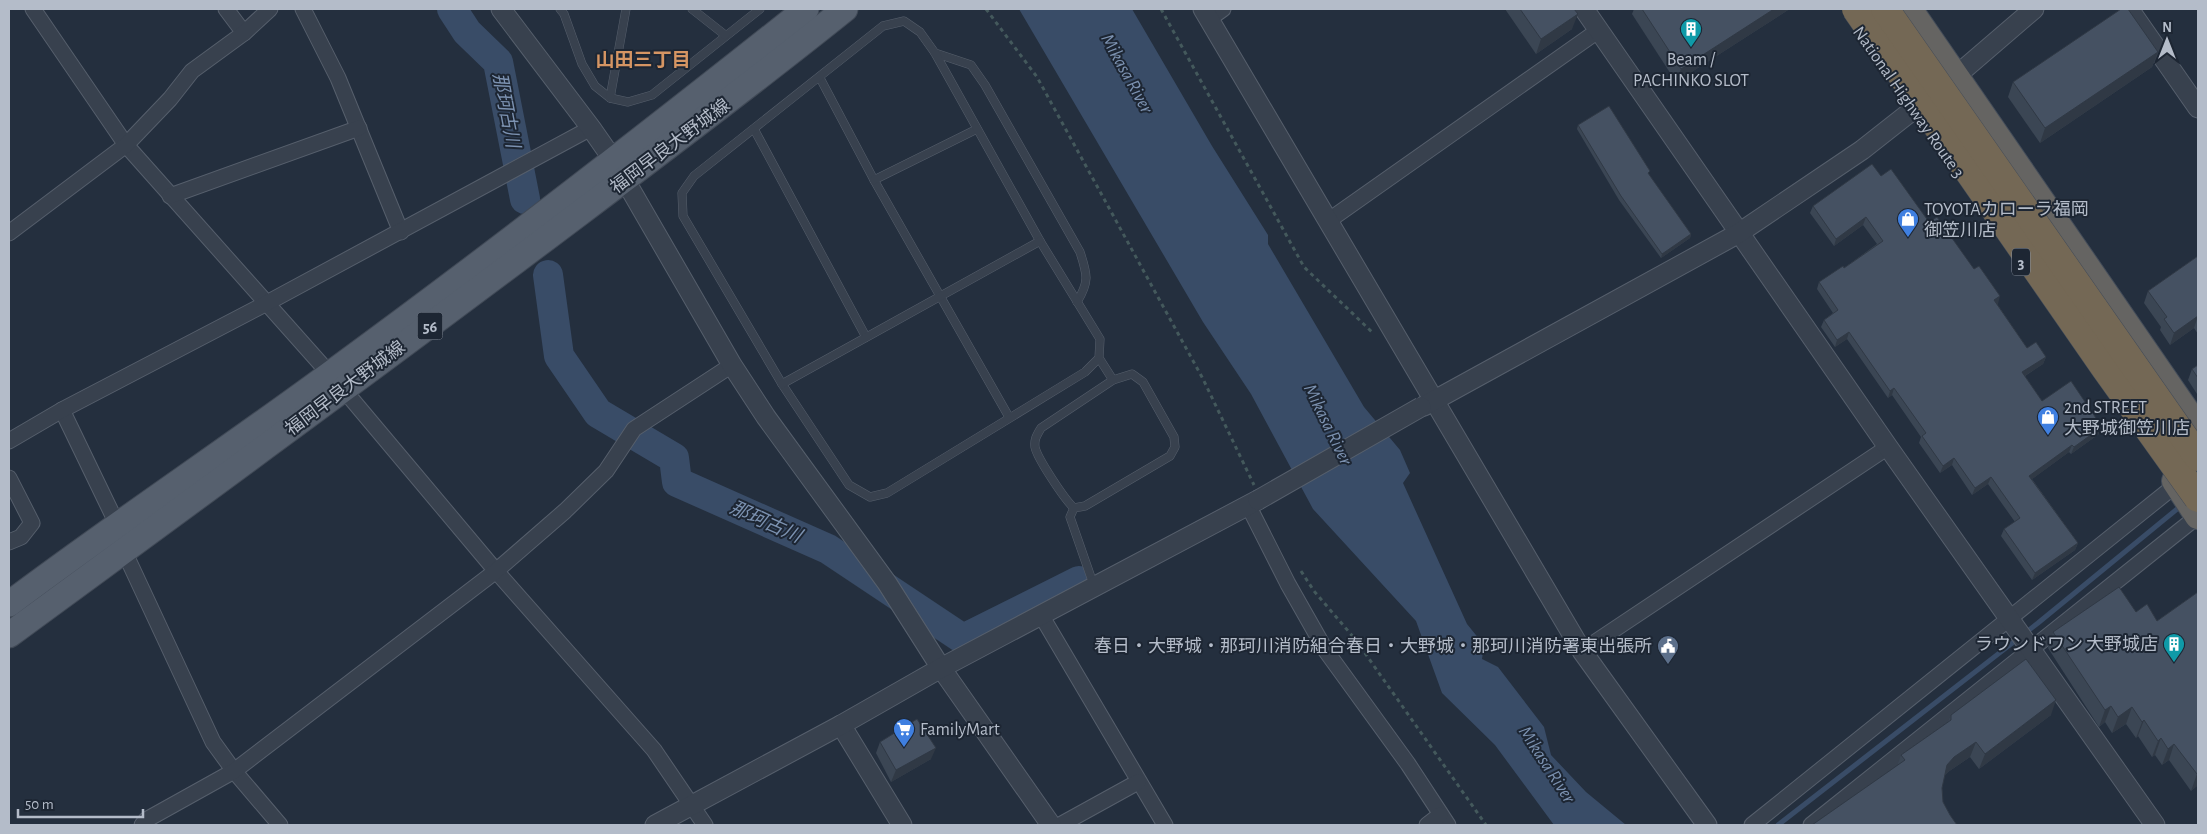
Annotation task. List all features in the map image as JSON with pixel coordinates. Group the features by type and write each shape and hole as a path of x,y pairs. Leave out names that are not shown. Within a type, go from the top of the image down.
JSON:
{"highway":[{"name":"National Highway Route 3","path":"1844,9 2187,491 2198,516"},
{"path":"1856,9 2100,360 2187,491"},
{"path":"1885,9 2198,456"},
{"path":"1909,9 2198,428"}],"main road":[{"name":"福岡早良大野城線","path":"9,635 124,551 336,382 619,170 806,9"},
{"name":"福岡早良大野城線","path":"619,170 750,86 844,9"},
{"name":"福岡早良大野城線","path":"9,604 117,524 336,382"}],"street":[{"path":"33,9 126,144 336,382 496,572 654,750 705,825"},
{"path":"226,9 244,33"},
{"path":"9,233 126,144 170,100 192,71 244,33 270,9"},
{"path":"302,9 338,78 401,232"},
{"path":"501,9 591,128 619,170 732,365 766,417 887,583 941,668 1051,825"},
{"path":"1584,9 1888,447 2155,825"},
{"path":"654,825 841,726 941,668 1739,233 1862,150 1915,110 2034,9"},
{"path":"2129,9 2198,108"},
{"path":"1212,12 1428,404 1582,651 1707,825"},
{"path":"1328,221 1598,30"},
{"path":"170,196 359,128"},
{"path":"9,441 62,410 401,232 591,128"},
{"path":"142,825 146,820 234,770 496,572 565,511 606,471 634,429 732,365"},
{"path":"62,410 117,524"},
{"path":"1582,651 1888,447"},
{"path":"9,478 32,522 21,537 9,542"},
{"path":"1752,825 2010,618 2187,491"},
{"path":"1254,498 1288,584 1326,651 1408,764 1444,820 1427,825"},
{"path":"1811,825 2198,516"},
{"path":"124,551 213,742 280,825"},
{"path":"1041,615 1165,825"},
{"path":"841,726 902,825"},
{"path":"1060,825 1138,782"}],"lane":[{"path":"560,9 564,14 582,64 595,86 610,98 628,102 652,95 760,9"},
{"path":"610,98 626,9"},
{"path":"692,9 725,35"},
{"path":"904,21 920,32 935,53 1040,241 1100,339 1098,358 1085,372 887,493 870,497 849,485 782,384 683,216 682,193 694,176 884,26 904,21"},
{"path":"935,53 972,65 985,85 1080,252 1086,270 1086,288 1077,302"},
{"path":"820,78 874,180 1009,417"},
{"path":"754,129 866,337"},
{"path":"874,180 977,129"},
{"path":"782,384 1040,241"},
{"path":"1098,358 1114,380"},
{"path":"1132,374 1143,382 1174,437 1175,447 1170,456 1085,506 1074,508 1066,501 1035,449 1034,438 1041,428 1114,380 1132,374"},
{"path":"1074,508 1070,517 1094,586"}],"path":[{"path":"986,9 1037,77 1203,379 1254,498"},
{"path":"1161,9 1304,267 1380,340"},
{"path":"1298,567 1314,592 1355,639 1486,825"}],"water":[{"name":"Mikasa River","path":"1019,9 1132,9 1212,146 1268,235 1268,244 1364,407 1400,450 1410,473 1403,483 1467,624 1484,645 1482,659 1498,667 1544,727 1551,755 1586,792 1626,825 1554,825 1495,745 1442,693 1416,621 1313,509 1251,394 1203,322"}],"building":[{"path":"1520,9 1574,9 1578,14 1541,39"},
{"name":"Beam / PACHINKO SLOT","path":"1642,9 1774,9 1681,69"},
{"path":"2121,9 2128,9 2158,52 2045,128 2013,82"},
{"path":"1609,106 1650,171 1648,173 1691,234 1662,254 1621,196 1578,125"},
{"path":"1872,164 1881,176 1891,169 1929,222 1937,217 1974,269 1979,266 2000,296 1994,300 2027,348 2036,342 2046,357 2022,372 2042,401 2071,381 2102,427 2074,447 2072,445 2029,476 2078,543 2035,573 2004,529 2020,518 1991,477 1975,488 1954,458 1943,466 1922,436 1926,433 1894,388 1890,391 1849,332 1837,340 1824,320 1838,310 1819,282 1843,266 1844,268 1883,241 1866,217 1836,239 1813,206"},
{"path":"2198,256 2198,316 2174,333 2164,319 2167,317 2148,291"},
{"path":"2198,365 2198,378 2192,369"},
{"path":"2119,587 2136,612 2147,604 2157,621 2198,592 2198,774 2174,744 2168,749 2161,738 2158,741 2144,720 2142,722 2132,707 2118,717 2111,706 2105,710 2053,632"},
{"path":"2026,659 2056,700 1985,754 1976,742 1954,757 1947,765 1942,788 1943,802 1957,825 1812,825 1905,760 1901,755 1951,720 1951,715"},
{"path":"917,719 936,748 896,770 880,742"}],"waterway":[{"name":"那珂古川","path":"452,9 467,32 498,62 525,199"},
{"name":"那珂古川","path":"548,275 559,356 598,413 674,458 677,482 828,549 963,639 1079,581"},
{"path":"1778,825 2038,623 2182,505"}],"place":[{"name":"Beam / PACHINKO SLOT","path":"1691,48"},
{"name":"TOYOTAカローラ福岡 御笠川店","path":"1908,238"},
{"name":"2nd STREET 大野城御笠川店","path":"2048,436"},
{"name":"ラウンドワン 大野城店","path":"2174,663"},
{"name":"春日・大野城・那珂川消防組合春日・大野城・那珂川消防署東出張所","path":"1668,665"},
{"name":"FamilyMart","path":"904,748"}],"district":[{"name":"山田三丁目","path":"643,59"}]}
